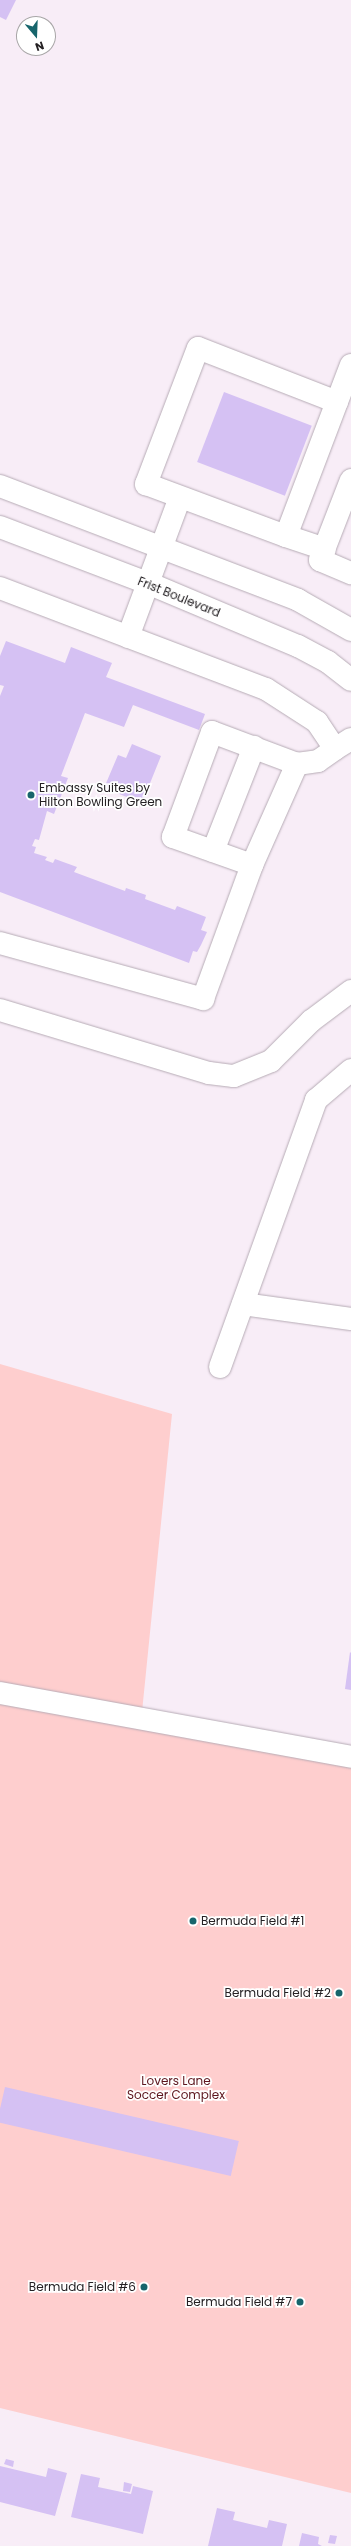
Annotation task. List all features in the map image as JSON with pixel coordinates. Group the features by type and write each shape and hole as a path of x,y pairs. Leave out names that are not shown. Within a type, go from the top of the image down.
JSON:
{"street":[{"path":"324,549 146,484 198,348 337,402"},
{"path":"286,536 351,365"},
{"path":"351,480 344,517 324,549 320,560 351,573"},
{"path":"0,486 298,600 351,630"},
{"path":"128,637 180,497"},
{"name":"Frist Boulevard","path":"0,528 147,583 298,646 328,662 351,680"},
{"path":"0,588 266,689 317,722 343,744 318,761 297,764 212,732 173,837 252,865"},
{"path":"213,851 254,747"},
{"path":"0,943 203,999 252,865 297,764"},
{"path":"0,1010 209,1073 234,1076 271,1061 311,1022 351,991"},
{"path":"220,1367 316,1100 351,1070"},
{"path":"243,1304 351,1319"},
{"path":"0,1693 351,1757"}],"green space":[{"name":"Lovers Lane Soccer Complex","path":"0,1364 172,1414 141,1722 351,1767 351,2493 0,2408"}],"building":[{"path":"0,0 16,0 6,20 0,17"},
{"path":"224,392 312,426 285,496 197,462"},
{"name":"Embassy Suites by Hilton Bowling Green","path":"6,641 65,663 71,647 112,663 106,677 205,714 199,730 133,705 124,727 85,713 61,776 68,778 54,814 47,811 39,840 35,839 32,846 36,847 34,853 47,857 45,860 53,863 55,859 77,867 74,872 125,891 126,888 146,895 145,899 175,910 177,906 206,917 201,930 207,932 197,952 193,951 189,963 0,892 0,696 4,686 0,685 0,656"},
{"path":"132,744 161,756 142,803 104,788 118,755 126,758"},
{"path":"350,1652 351,1653 351,1690 345,1689"},
{"path":"5,2087 239,2141 231,2176 0,2123 0,2109"},
{"path":"6,2459 14,2461 13,2467 4,2464"},
{"path":"0,2466 46,2477 48,2468 67,2473 55,2516 0,2502"},
{"path":"81,2474 100,2478 98,2487 131,2494 133,2486 153,2491 143,2534 71,2517"},
{"path":"124,2482 132,2484 130,2492 123,2491"},
{"path":"217,2508 235,2512 233,2520 267,2528 269,2520 287,2524 282,2546 208,2546"},
{"path":"302,2533 319,2537 318,2544 322,2546 299,2546"},
{"path":"330,2535 337,2536 335,2544 328,2543"}],"place":[{"name":"Embassy Suites by Hilton Bowling Green","path":"31,795"},
{"name":"Bermuda Field #1","path":"193,1921"},
{"name":"Bermuda Field #2","path":"339,1993"},
{"name":"Bermuda Field #6","path":"144,2287"},
{"name":"Bermuda Field #7","path":"300,2302"}]}
